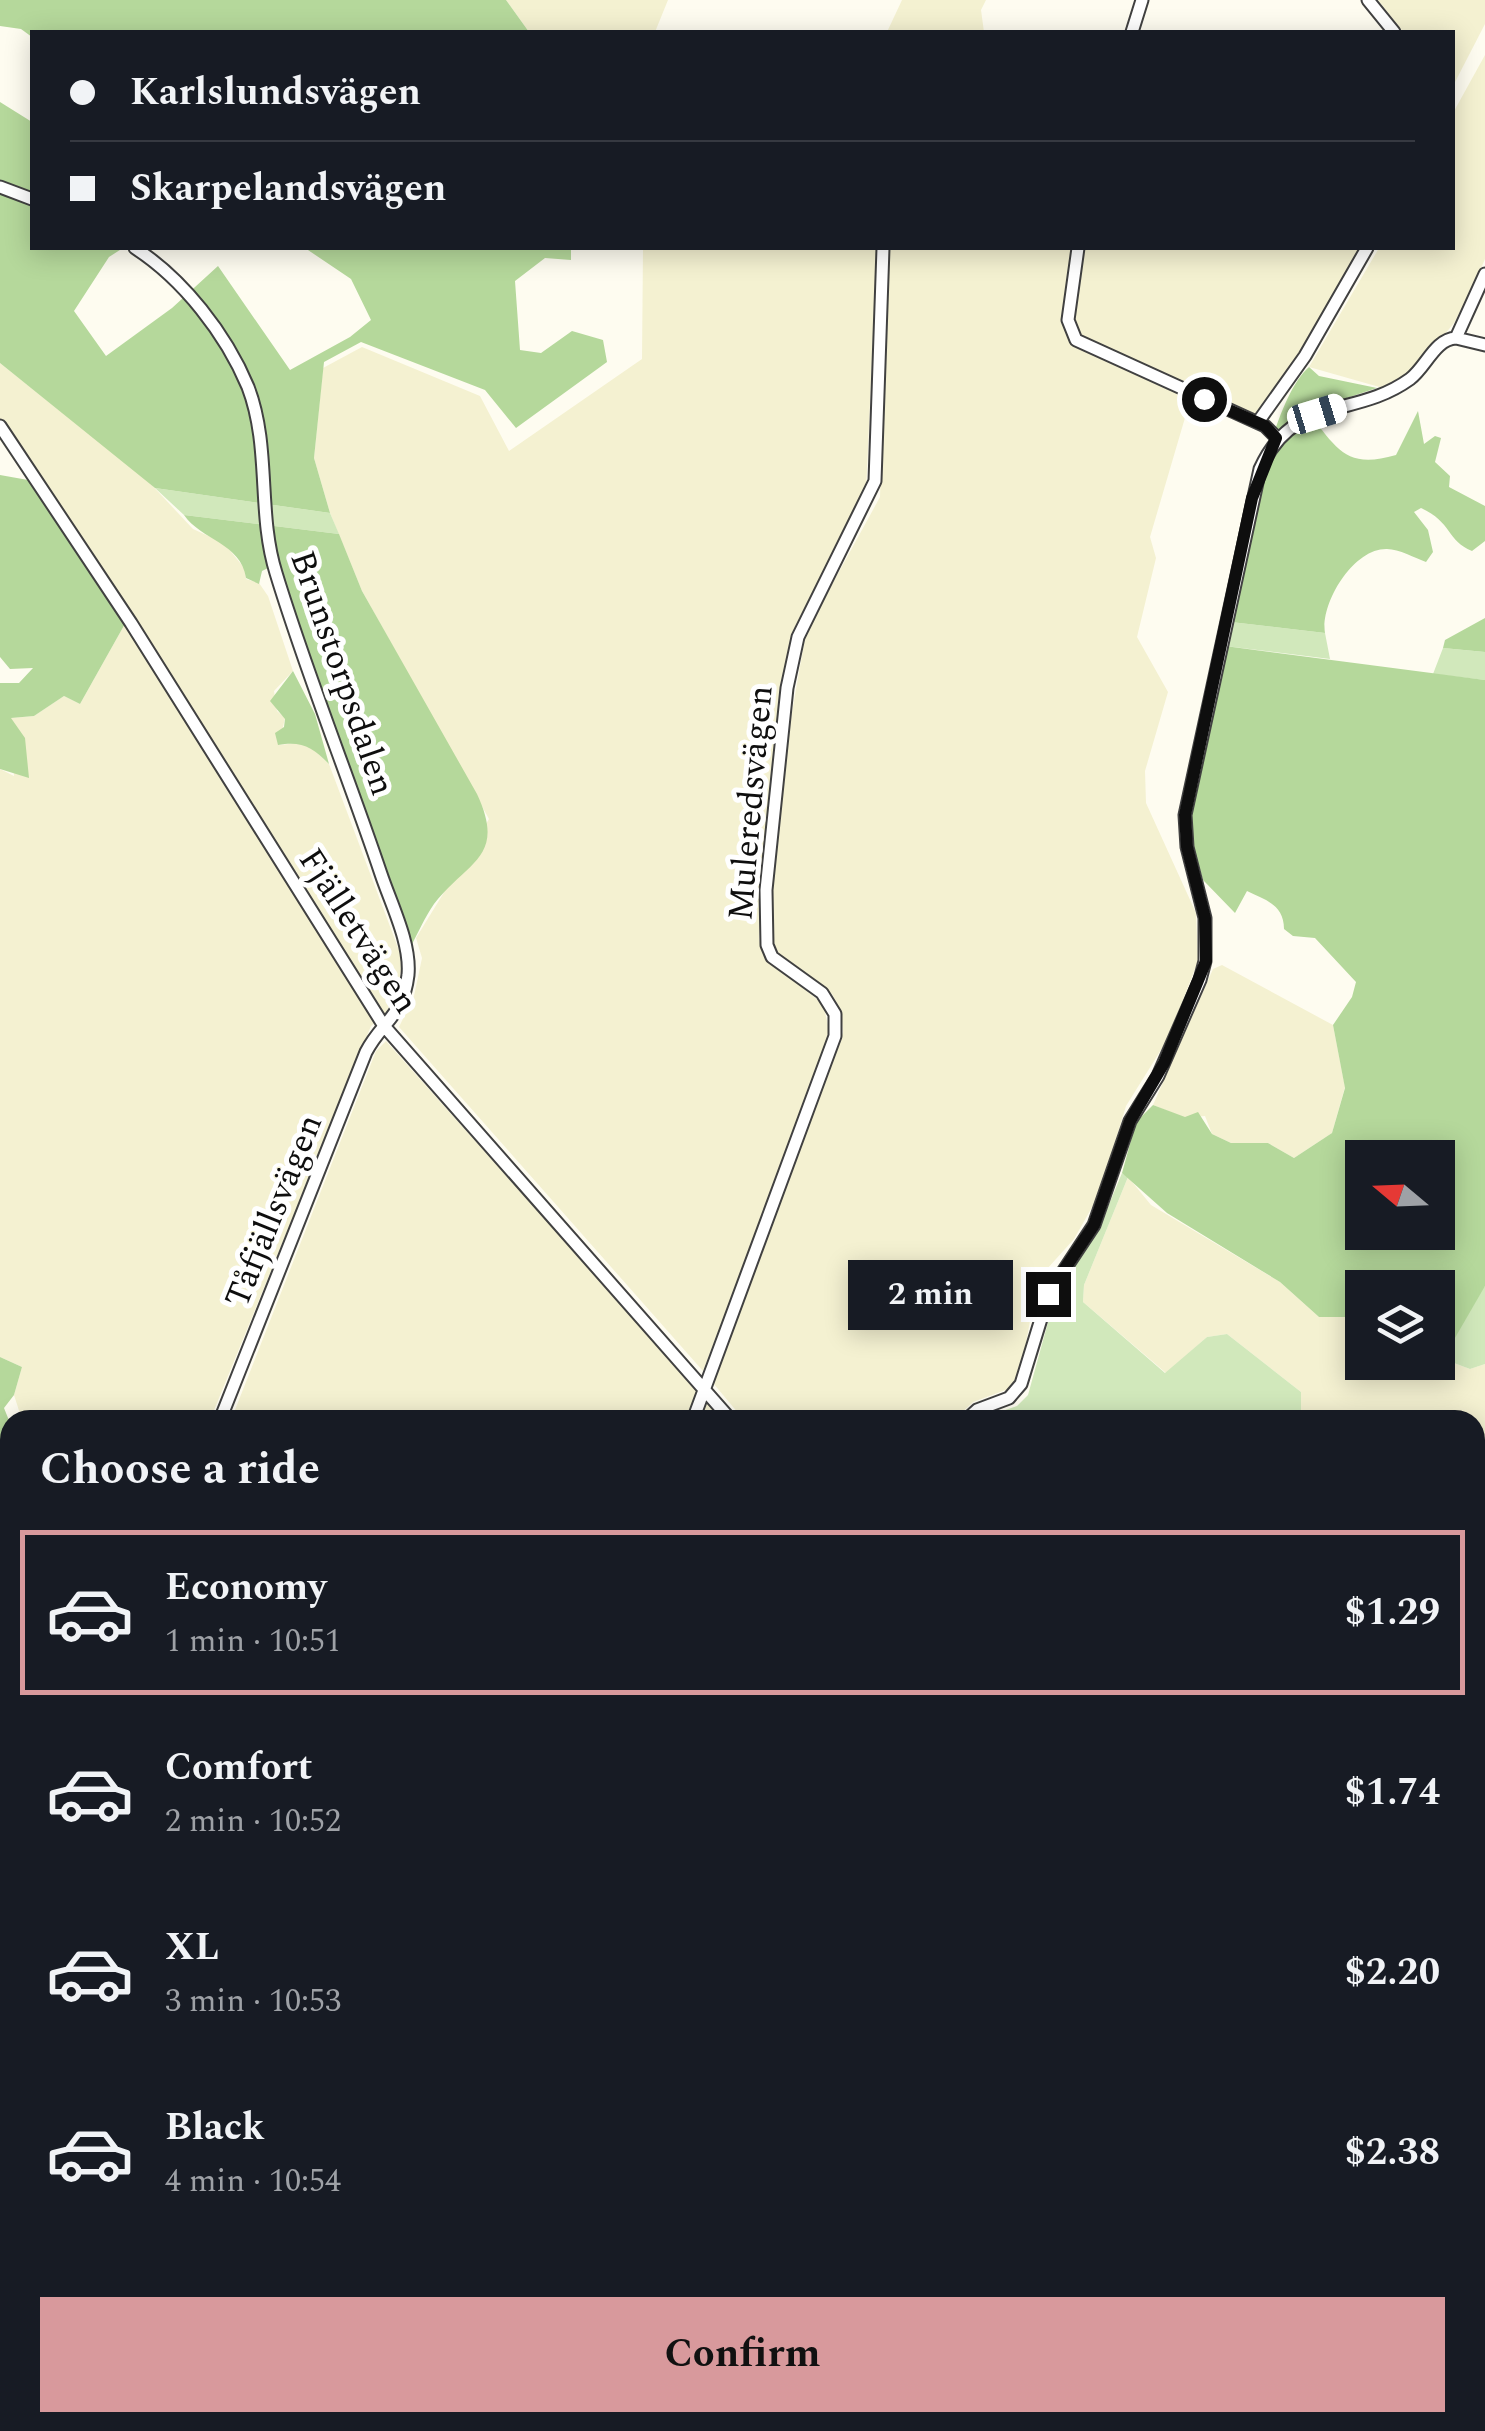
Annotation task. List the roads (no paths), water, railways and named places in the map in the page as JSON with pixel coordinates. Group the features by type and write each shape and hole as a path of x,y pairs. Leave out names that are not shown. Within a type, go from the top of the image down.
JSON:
{"street":[{"path":"1133,30 1142,0"},
{"path":"1368,0 1392,30"},
{"path":"0,187 30,198"},
{"name":"Brunstorpsdalen","path":"137,250 182,287 219,334 256,412 274,567 406,952 408,974 402,996 394,1020 384,1026"},
{"name":"Muleredsvägen","path":"697,1410 835,1036 830,1004 781,966 766,945 766,890 787,688 798,637 875,481 883,250"},
{"path":"1078,250 1068,320 1076,340 1258,422 1276,438"},
{"path":"1258,422 1306,356 1366,250"},
{"path":"1456,338 1485,274"},
{"path":"977,1410 1009,1398 1021,1384 1051,1288 1094,1225 1130,1121 1164,1063 1203,970 1205,918 1187,847 1185,815 1252,498 1276,438 1302,419 1393,390 1413,377 1442,343 1456,338 1485,345"},
{"name":"Fjälletvägen","path":"0,426 131,623 384,1026 724,1410"},
{"name":"Tåfjällsvägen","path":"224,1410 366,1052 384,1026"}]}
